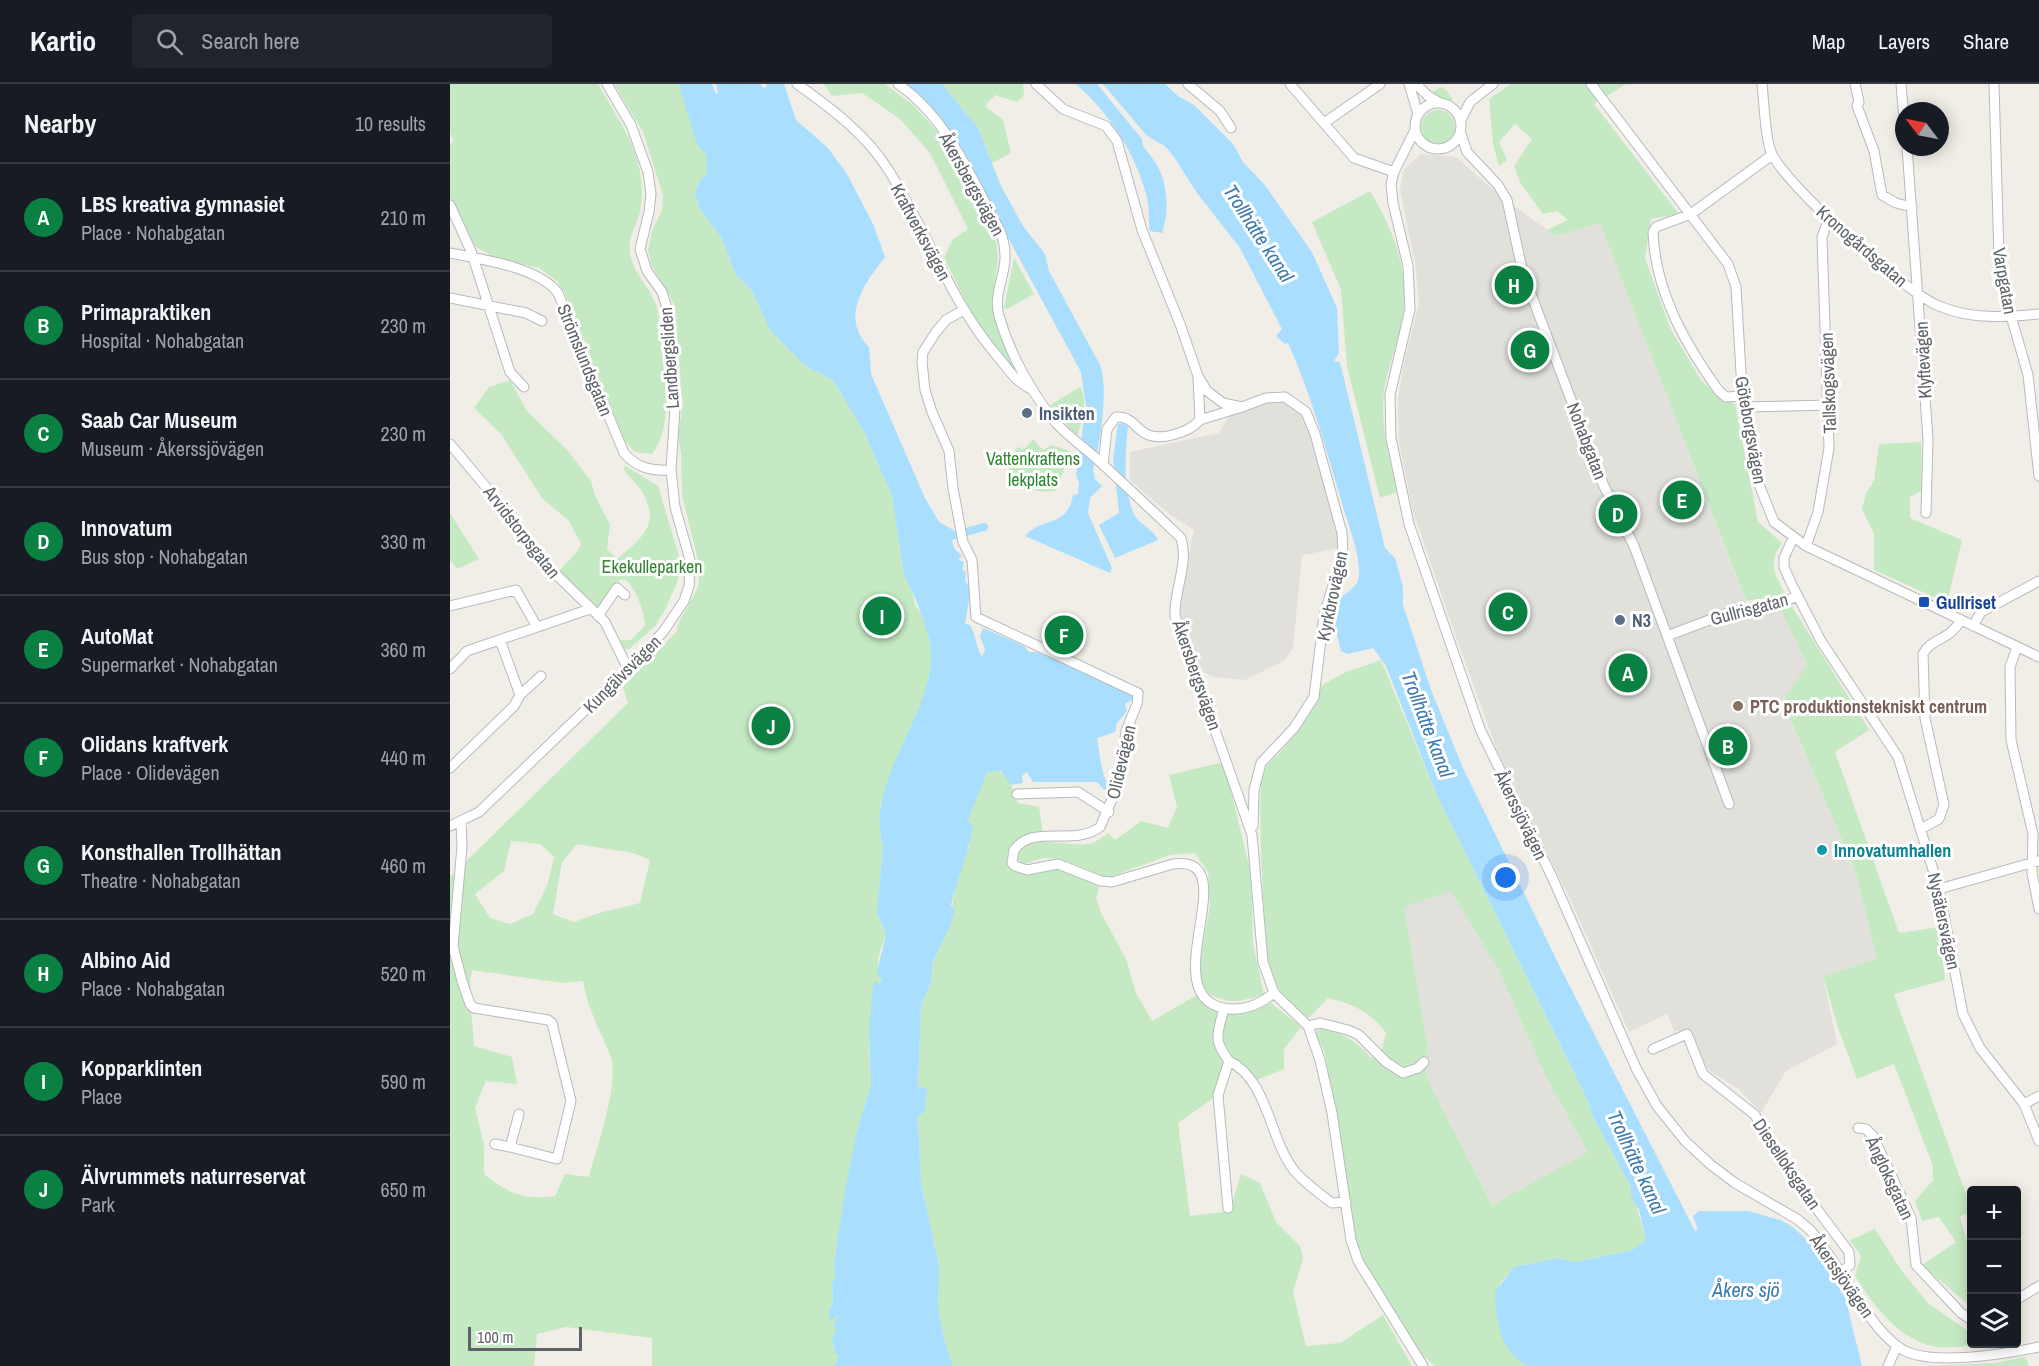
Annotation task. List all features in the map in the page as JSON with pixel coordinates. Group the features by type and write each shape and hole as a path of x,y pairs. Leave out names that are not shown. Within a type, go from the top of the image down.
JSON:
{"street":[{"name":"Landbergsliden","path":"607,84 631,125 648,172 651,194 640,249 647,271 662,292 667,308 676,393 671,470"},
{"name":"Kraftverksvägen","path":"796,84 831,109 879,157 897,186 962,310 1017,383 1033,390"},
{"name":"Åkersbergsvägen","path":"898,84 916,98 942,128 1000,231 1006,247 1007,259 998,302 999,314 1013,351 1033,390 1058,424 1181,538 1185,552 1175,599 1179,631 1252,835 1259,896 1260,947 1274,993 1308,1026 1320,1060 1332,1113 1352,1240 1358,1261 1423,1366"},
{"path":"1036,84 1063,109 1106,126 1117,141 1142,230 1180,324 1198,376 1200,420"},
{"path":"1188,84 1199,88 1220,111 1231,128"},
{"path":"1290,84 1354,158 1394,172"},
{"path":"1324,123 1380,84"},
{"path":"1409,84 1418,114 1415,130 1424,145 1439,150 1450,146 1461,134 1461,120 1470,102"},
{"path":"1416,84 1428,96 1451,107 1461,120"},
{"path":"1451,107 1470,102 1493,84"},
{"name":"Göteborgsvägen","path":"1591,84 1714,244 1733,275 1743,407 1763,499 1774,522 1806,546 2039,657"},
{"path":"1742,396 1726,397 1699,363 1684,338 1659,275 1653,232 1656,227 1691,214 1772,155 1762,84"},
{"path":"1855,84 1857,106 1874,151 1880,190 1889,200 1912,207"},
{"path":"1901,84 1903,102"},
{"name":"Varpgatan","path":"1994,84 1999,256 2011,316 2028,375 2039,476"},
{"path":"1418,114 1428,105 1440,103"},
{"name":"Åkerssjövägen","path":"1415,130 1394,172 1392,203 1404,246 1410,290 1410,309 1390,395 1391,438 1416,546 1480,729 1552,879 1646,1087 1675,1129 1697,1153 1730,1180 1804,1224 1815,1236 1872,1320 1897,1346"},
{"name":"Nohabgatan","path":"1461,134 1467,152 1498,185 1507,200 1522,273 1603,484 1634,546 1729,804"},
{"name":"Åkerssjövägen","path":"1402,158 1424,145"},
{"name":"Nohabgatan","path":"1450,146 1467,152"},
{"name":"Kronogårdsgatan","path":"1772,155 1829,218 1919,295 1958,312 1978,316 2039,314"},
{"name":"Klyftevägen","path":"1907,156 1928,439 1926,513"},
{"path":"450,205 474,258 510,372 524,387"},
{"name":"Tallskogsvägen","path":"1806,546 1818,512 1826,477 1830,426 1822,237 1829,218"},
{"name":"Strömslundsgatan","path":"450,253 534,275 554,288 624,453 639,466 648,470 671,470"},
{"path":"450,298 489,308 526,313 543,321"},
{"name":"Olidevägen","path":"962,310 946,320 936,332 923,352 922,362 929,401 949,451 952,488 963,542 972,561 976,617 1138,693 1137,704 1126,731 1122,773 1109,812 1100,827 1088,835 1027,838 1014,850 1012,863 1027,870 1058,864 1101,881 1112,882 1173,864 1182,863 1195,867 1201,877 1204,894 1203,921 1193,972 1199,992 1210,1002 1224,1008"},
{"path":"1198,376 1214,398 1242,407"},
{"name":"Kyrkbrovägen","path":"1101,463 1107,429 1116,417 1127,419 1146,434 1160,439 1188,431 1200,420 1278,396 1293,401 1306,412 1311,421 1342,533 1340,569 1324,615 1314,698 1294,728 1261,763 1254,790 1252,835"},
{"path":"1743,407 1829,405"},
{"name":"Arvidstorpsgatan","path":"450,444 491,493 534,553 605,622 628,669"},
{"name":"Kungälvsvägen","path":"450,826 479,812 628,669 675,617 690,586 690,560 675,507 671,470"},
{"name":"Nysätersvägen","path":"1793,538 1785,553 1784,567 1821,641 1898,757 1939,890 1969,1030 2024,1104 2039,1141"},
{"path":"1973,626 1985,609 2039,581"},
{"path":"598,616 616,588 625,595"},
{"path":"450,606 516,590 537,627"},
{"name":"Gullrisgatan","path":"1667,636 1733,611 1767,608 1798,596"},
{"path":"450,669 454,658 467,651 590,609"},
{"path":"1921,829 1939,819 1944,805 1925,718 1923,654 1928,646 1955,630 1960,620"},
{"path":"500,640 520,695"},
{"path":"2017,647 2010,667 2011,740 2033,834 2039,909"},
{"path":"450,768 514,706 520,695 541,676"},
{"path":"1137,704 1147,701"},
{"path":"1017,794 1078,792 1109,812"},
{"path":"460,823 462,847 453,946 470,1004 474,1008 552,1023 571,1101 557,1159 495,1144"},
{"path":"1939,890 2036,862"},
{"path":"1274,993 1256,1005 1224,1008 1216,1036 1229,1061 1240,1068 1254,1087 1293,1169 1332,1203 1346,1202"},
{"path":"1308,1026 1320,1023 1359,1035 1386,1062 1403,1073 1418,1068 1424,1062"},
{"name":"Dieselloksgatan","path":"1653,1049 1687,1034 1703,1074 1755,1115 1784,1164 1849,1252 1850,1264 1840,1273"},
{"path":"1228,1208 1218,1095 1229,1061"},
{"path":"2024,1104 2039,1096"},
{"path":"510,1147 519,1114"},
{"name":"Ångloksgatan","path":"1858,1128 1866,1129 1873,1136 1911,1218 1916,1265 1967,1317"},
{"path":"2021,1297 2039,1286"},
{"path":"1888,1366 1897,1346 1922,1357 1957,1359 2005,1348"},
{"path":"2021,1348 2039,1347"}],"shaded area":[{"path":"1421,154 1456,157 1500,196 1556,236 1600,222 1752,618 1780,609 1807,664 1783,703 1856,873 1877,959 1823,976 1837,1044 1786,1071 1761,1113 1740,1090 1711,1072 1699,1056 1690,1031 1674,1031 1667,1014 1629,1032 1571,901 1497,750 1454,631 1412,508 1399,441 1398,399 1405,358 1419,304 1415,262 1400,190 1404,169"},
{"path":"1271,399 1281,400 1304,414 1309,423 1337,526 1339,548 1302,555 1293,648 1285,660 1245,680 1213,677 1202,671 1194,659 1180,612 1181,592 1194,530 1168,513 1130,480 1130,452 1219,433 1231,413"},
{"path":"1451,891 1499,971 1545,1075 1588,1152 1492,1205 1426,1077 1427,1043 1404,907"}],"green space":[{"path":"450,84 598,84 623,127 636,156 642,188 640,213 630,243 631,258 657,306 665,382 664,428 652,454 635,452 625,441 565,293 557,281 539,268 495,258 475,246 450,197 450,144 454,141 450,133"},
{"path":"614,84 705,84 708,162 707,174 699,181 695,193 699,208 722,239 737,276 752,291 770,330 804,365 833,380 864,432 892,496 904,576 911,585 915,605 925,619 932,657 925,697 891,771 880,806 880,835 883,846 879,895 881,923 886,934 879,957 878,969 882,980 872,1013 869,1042 871,1086 856,1134 834,1264 831,1319 840,1314 840,1318 833,1324 836,1329 832,1341 835,1353 839,1355 834,1366 652,1366 652,1338 566,1327 537,1334 534,1366 450,1366 450,877 628,703 623,687 678,630 676,628 698,587 700,569 682,495 681,453 678,437 683,403 674,304 651,264 648,250 652,231 662,210 663,195 643,132","holes":["511,841 540,844 554,857 548,883 533,914 510,924 490,918 475,894 504,871","577,844 633,853 650,860 640,903 574,922 553,914 562,862","472,970 563,983 583,981 591,1010 613,1066 610,1097 589,1177 565,1174 555,1196 535,1197 516,1194 484,1174 484,1145 475,1108 486,1081 517,1084 512,1057 474,1046 470,998"]},
{"path":"824,84 885,84 913,105 937,131 992,229 998,258 993,292 994,313 1003,341 1021,377 981,332 944,258 952,240 968,229 930,153 900,119 862,93 832,96"},
{"path":"942,84 1023,84 1024,95 1017,102 995,95 985,106 1003,120 1011,153 992,163 978,128"},
{"path":"1511,84 1626,84 1594,104 1679,214 1651,219 1645,258 1670,328 1701,380 1721,399 1735,404 1758,522 1782,543 1777,550 1774,569 1786,595 1746,601 1600,223 1556,236 1547,230 1568,220 1557,211 1543,214 1521,184 1514,166 1532,139 1515,124 1499,142 1507,160 1499,166 1493,144 1489,99"},
{"path":"1441,87 1453,100 1445,101 1429,94"},
{"path":"1438,110 1450,115 1455,127 1450,139 1438,144 1426,139 1421,127 1426,115"},
{"path":"1370,191 1386,220 1398,251 1405,300 1383,405 1386,443 1397,492 1380,498 1347,366 1341,290 1312,222"},
{"path":"1014,258 1034,294 1007,309 1004,308"},
{"name":"Ekekulleparken","path":"510,380 527,411 568,451 591,481 595,495 610,525 607,549 617,559 641,537 649,521 650,512 641,490 623,468 626,466 658,486 680,559 678,580 655,626 629,649 622,649 618,640 631,640 645,625 641,607 633,589 626,580 620,580 598,608 559,571 576,553 581,544 569,521 542,498 501,434 474,408 489,387"},
{"path":"1080,387 1083,392 1084,405 1077,437 1050,405"},
{"name":"Vattenkraftens lekplats","path":"1033,439 1043,450 1052,445 1070,451 1057,490 1043,491 1030,488 1013,477 1009,471 1010,461 1017,447 1024,449"},
{"path":"1921,442 1922,491 1910,497 1910,518 1962,540 1947,603 1874,570 1874,534 1862,509 1866,493 1874,481 1879,444"},
{"path":"450,513 479,559 457,569 450,560"},
{"path":"1791,605 1869,730 1835,752 1899,933 1939,927 1945,980 1894,994 1967,1197 1967,1213 1960,1217 1967,1242 1967,1304 1922,1265 1956,1242 1939,1217 1922,1221 1915,1201 1933,1180 1933,1166 1894,1064 1857,1079 1838,1028 1823,976 1877,959 1856,873 1783,702 1807,664 1780,609"},
{"path":"1381,660 1435,791 1587,1099 1592,1115 1631,1187 1646,1240 1632,1250 1575,1262 1558,1258 1515,1267 1500,1283 1528,1366 1435,1366 1412,1342 1400,1325 1369,1271 1355,1240 1325,1053 1315,1032 1325,1027 1339,1033 1351,1039 1371,1058 1382,1049 1386,1033 1361,1010 1328,998 1309,1018 1287,999 1271,974 1264,905 1261,782 1264,770 1306,720 1322,685 1346,672","holes":["1451,891 1499,971 1545,1075 1588,1152 1492,1205 1426,1077 1427,1043 1404,907"]},
{"path":"1224,762 1251,874 1253,944 1264,994 1233,1001 1220,999 1204,991 1198,968 1210,906 1208,872 1195,853 1170,855 1107,878 1056,859 1044,858 1016,863 1018,852 1034,843 1082,844 1094,842 1108,833 1115,840 1141,821 1168,828 1177,807 1169,775"},
{"path":"995,770 1007,778 1018,803 1039,807 1043,833 1023,836 1008,854 1007,867 1025,874 1052,865 1100,885 1096,898 1101,913 1126,959 1136,993 1152,1021 1197,995 1212,1010 1221,1013 1241,1013 1271,1003 1301,1027 1284,1049 1284,1069 1257,1080 1225,1067 1215,1097 1178,1123 1190,1216 1230,1211 1241,1174 1260,1183 1276,1222 1300,1246 1303,1259 1293,1292 1306,1346 1340,1343 1383,1315 1412,1366 953,1366 944,1339 938,1308 939,1265 921,1183 918,1116 922,1087 918,1086 921,1006 931,982 933,961 949,929 956,880 970,844 968,820 971,806 987,772"},
{"path":"1875,1229 1901,1270 1928,1303 1967,1330 1967,1346 1937,1347 1923,1343 1899,1330 1879,1310 1855,1276 1861,1256 1850,1240"},
{"path":"2025,1357 2029,1366 1930,1366 1995,1363"}],"water":[{"path":"679,84 712,84 716,94 718,93 716,84 760,84 765,89 767,84 784,84 796,120 828,148 847,174 873,224 885,257 858,300 856,324 860,336 869,347 871,374 925,498 939,522 955,531 951,537 954,548 962,556 958,560 964,562 962,569 966,573 965,581 971,588 965,624 972,628 982,657 985,649 980,637 983,628 1024,646 1029,652 1037,652 1134,693 1132,700 1125,704 1127,711 1117,723 1115,732 1097,738 1102,770 1109,788 1104,790 1097,782 1033,782 1027,772 1022,776 1023,783 1011,785 1001,771 987,772 968,820 973,826 951,905 955,909 949,929 933,961 931,982 921,1006 918,1086 927,1089 925,1111 918,1116 921,1183 939,1265 938,1308 944,1339 953,1366 834,1366 839,1356 835,1353 832,1341 836,1329 833,1324 840,1315 830,1320 829,1311 833,1303 832,1283 835,1278 834,1264 844,1197 856,1134 871,1086 869,1032 873,986 875,981 880,984 882,980 877,972 886,934 877,913 883,846 880,822 882,799 889,775 928,682 931,658 929,638 918,604 904,576 892,496 864,432 833,380 804,365 770,330 752,291 737,276 722,239 699,208 695,193 699,181 707,174 706,154 697,145"},
{"path":"905,84 942,84 978,128 1001,186 1023,226 1045,254 1049,271 1100,365 1103,375 1104,402 1101,432 1093,470 1095,479 1102,486 1090,498 1088,513 1112,568 1110,573 1025,536 1039,526 1060,518 1070,506 1073,495 1078,494 1079,483 1076,475 1086,406 1081,372 956,142 929,104"},
{"path":"1076,84 1097,84 1142,139 1144,148 1158,167 1165,185 1167,205 1162,233 1150,231 1147,199 1141,178 1119,134 1099,107"},
{"path":"1103,84 1165,84 1178,96 1194,105 1233,144 1243,162 1264,184 1312,252 1337,308 1339,353 1334,361 1340,362 1385,548 1395,558 1403,587 1403,605 1431,690 1463,768 1561,969 1695,1231 1698,1230 1693,1216 1699,1211 1748,1211 1780,1220 1794,1228 1808,1241 1845,1297 1862,1366 1528,1366 1511,1353 1498,1324 1495,1292 1514,1267 1558,1258 1575,1262 1632,1250 1646,1240 1639,1210 1631,1197 1631,1187 1592,1115 1587,1099 1435,791 1386,666 1373,648 1348,654 1341,651 1331,609 1358,580 1358,557 1304,382 1288,343 1285,344 1276,336 1282,329 1240,248 1197,193 1174,157 1166,147 1147,136"},
{"path":"1118,424 1128,427 1126,481 1133,512 1158,540 1115,558 1099,525 1119,513 1113,458"}],"waterway":[{"path":"941,539 984,527"}],"place":[{"name":"Albino Aid","path":"1514,285"},
{"name":"Konsthallen Trollhättan","path":"1530,350"},
{"name":"Insikten","path":"1027,413"},
{"name":"AutoMat","path":"1682,500"},
{"name":"Innovatum","path":"1618,514"},
{"name":"Gullriset","path":"1924,602"},
{"name":"Saab Car Museum","path":"1508,612"},
{"name":"Kopparklinten","path":"882,616"},
{"name":"N3","path":"1620,620"},
{"name":"Olidans kraftverk","path":"1064,635"},
{"name":"LBS kreativa gymnasiet","path":"1628,673"},
{"name":"PTC produktionstekniskt centrum","path":"1738,706"},
{"name":"Älvrummets naturreservat","path":"771,726"},
{"name":"Primapraktiken","path":"1728,746"},
{"name":"Innovatumhallen","path":"1822,850"}],"water label":[{"name":"Trollhätte kanal","path":"1259,233"},
{"name":"Trollhätte kanal","path":"1428,724"},
{"name":"Trollhätte kanal","path":"1637,1162"},
{"name":"Åkers sjö","path":"1746,1289"}]}
